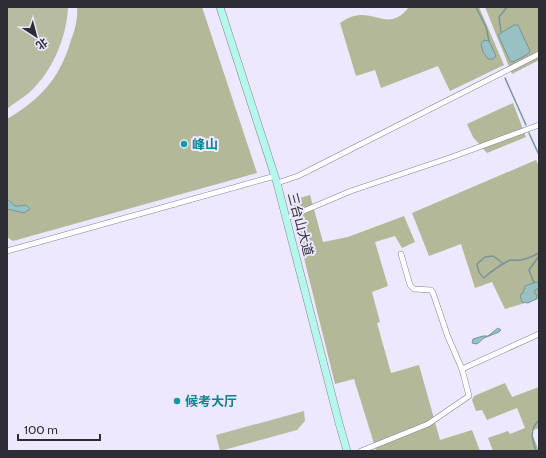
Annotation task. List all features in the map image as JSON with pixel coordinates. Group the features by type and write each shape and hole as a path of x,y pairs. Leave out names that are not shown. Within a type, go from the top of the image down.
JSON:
{"main road":[{"name":"三台山大道","path":"220,7 275,176 339,423 348,451"}],"street":[{"path":"277,183 298,176 539,54"},
{"path":"287,218 351,191 452,157 539,125"},
{"path":"7,251 275,176"},
{"path":"361,451 428,424 469,396 462,369 448,337 433,293 431,290 414,289 410,285 401,254"},
{"path":"462,369 539,334"}],"shaded area":[{"path":"7,7 68,7 65,30 57,53 51,64 38,84 30,92 7,109"},
{"path":"77,7 202,7 257,173 13,241 7,237 7,119 30,104 48,86 55,76 61,66 74,32 77,20"},
{"path":"409,7 479,7 504,65 450,91 438,66 381,88 375,70 356,76 340,23 351,17 361,15 393,19 401,15"},
{"path":"485,7 539,7 539,60 512,74"},
{"path":"514,25 518,25 530,51 528,54 513,62 510,61 498,35"},
{"path":"484,40 489,41 496,56 493,59 488,59 483,52 481,44"},
{"path":"513,103 526,137 487,153 473,137 467,124"},
{"path":"536,160 539,166 539,299 505,309 492,282 475,288 461,244 429,256 412,213"},
{"path":"310,195 323,242 348,237 404,216 415,242 402,248 395,236 375,242 388,286 372,292 380,322 377,323 391,373 419,365 440,440 472,430 480,451 375,451 376,450 354,379 335,384 290,201"},
{"path":"7,199 15,206 26,205 30,209 24,213 7,209"},
{"path":"536,282 539,284 539,288 534,291 537,296 536,299 528,303 522,302 520,295 523,293 525,286"},
{"path":"498,328 501,330 499,332 484,338 477,344 472,343 473,339 488,336"},
{"path":"505,383 512,397 539,387 539,428 531,431 539,451 493,451 488,438 508,431 510,434 525,428 517,408 487,420 482,410 476,411 472,400 474,396"},
{"path":"304,411 305,421 297,430 220,451 216,435"}],"waterway":[{"path":"476,7 486,27 489,41"},
{"path":"501,32 499,17 507,7"},
{"path":"505,78 526,125"},
{"path":"529,133 539,155"},
{"path":"504,264 493,256 485,257 477,264 479,272 484,278 489,273 501,265 505,263 509,260 523,260 539,253"},
{"path":"534,283 529,270 539,256"},
{"path":"536,451 532,435 534,427 539,420"}],"place":[{"name":"峰山","path":"184,144"},
{"name":"候考大厅","path":"177,401"}]}
